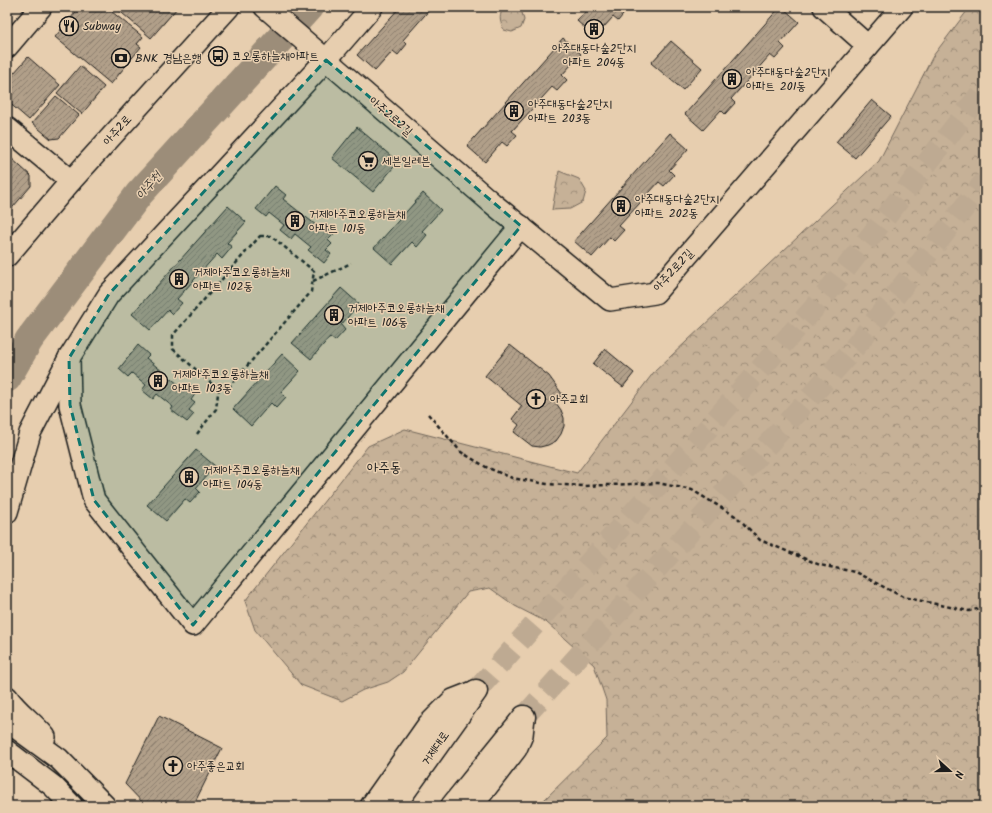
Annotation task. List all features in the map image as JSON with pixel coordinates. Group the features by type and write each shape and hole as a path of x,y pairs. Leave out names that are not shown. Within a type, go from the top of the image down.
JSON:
{"highway":[{"name":"거제대로","path":"394,806 476,691"},
{"path":"452,806 524,717"}],"street":[{"path":"7,47 42,7"},
{"name":"아주2로","path":"7,256 71,181 229,7"},
{"name":"아주2로2길","path":"265,7 520,226 610,300 655,293 902,7"},
{"path":"7,512 30,433 69,358 109,294 326,60 372,7"},
{"path":"824,7 868,46"},
{"path":"7,128 71,181"},
{"path":"69,358 70,406 94,500 193,625 520,226"},
{"path":"370,806 428,725 453,700 476,691"},
{"path":"7,697 10,702 38,728 51,744 59,759"},
{"path":"472,806 516,749 522,735 524,717"},
{"path":"7,721 59,759 105,806"},
{"path":"8,752 53,786 72,806"}],"path":[{"path":"260,236 271,236 314,271 313,281 311,292 228,388 213,385 173,350 173,334 260,236"},
{"path":"313,281 351,263"},
{"path":"197,434 216,408 219,386"},
{"path":"428,414 461,452 486,467 512,478 547,484 577,485 658,483 692,490 736,517 760,540 820,564 855,572 903,597 969,611 985,607"}],"highlighted area":[{"path":"326,60 521,226 193,625 94,500 70,405 69,358 109,294"}],"green space":[{"path":"508,7 521,9 524,20 521,28 512,32 504,30 500,20 502,10"},
{"path":"970,7 985,7 985,806 538,806 607,738 606,700 594,665 546,622 515,606 490,588 468,592 403,672 388,682 363,690 342,701 301,685 255,630 245,601 368,446 405,429 577,473 654,372 879,161 933,56"},
{"path":"559,171 579,179 586,191 583,202 570,209 552,210"}],"building":[{"path":"80,7 106,7 143,37 137,44 141,47 111,84 55,37"},
{"path":"115,7 178,7 151,38"},
{"path":"400,7 432,7 403,40 407,44 398,55 393,51 375,71 357,55"},
{"name":"아주대동다숲2단지 아파트 204동","path":"590,7 624,7 627,10 618,21 613,17 595,37 577,21"},
{"name":"아주대동다숲2단지 아파트 201동","path":"780,7 782,7 799,22 780,43 785,48 775,59 770,55 731,99 735,103 725,114 721,110 703,130 685,114"},
{"name":"아주대동다숲2단지 아파트 203동","path":"563,38 581,54 562,75 567,80 557,91 552,87 512,131 517,135 507,146 502,142 485,162 467,146"},
{"path":"671,41 702,68 683,90 651,63"},
{"path":"28,57 60,85 29,120 7,101 7,81"},
{"path":"80,66 104,87 82,114 57,93"},
{"path":"56,96 79,115 59,138 51,139 32,123"},
{"path":"872,100 891,116 855,158 836,142"},
{"path":"357,127 398,162 373,192 332,158"},
{"name":"아주대동다숲2단지 아파트 202동","path":"670,133 688,149 669,170 674,175 664,186 659,182 619,226 624,230 614,241 610,237 592,257 574,241"},
{"path":"10,157 31,176 31,186 7,214 7,160"},
{"name":"거제아주코오롱하늘채 아파트 101동","path":"275,186 286,195 283,199 321,229 324,226 334,234 328,240 332,244 326,250 331,254 324,263 308,250 311,247 295,234 291,239 280,230 284,225 269,213 266,217 256,209"},
{"path":"423,193 441,210 422,231 427,235 417,247 412,242 392,264 374,248"},
{"name":"거제아주코오롱하늘채 아파트 102동","path":"228,206 246,222 227,243 232,247 222,259 217,254 177,299 182,303 172,314 168,310 150,330 132,314"},
{"name":"거제아주코오롱하늘채 아파트 106동","path":"341,288 359,304 341,325 345,330 335,341 330,337 311,359 292,343"},
{"name":"거제아주코오롱하늘채 아파트 103동","path":"138,345 149,355 146,358 184,389 187,386 196,393 191,400 195,403 189,410 194,414 187,422 171,410 173,407 157,394 153,399 142,390 146,385 132,373 128,377 119,369"},
{"name":"아주교회","path":"510,345 549,376 562,394 556,403 564,418 564,426 556,441 548,445 540,447 532,446 514,432 519,425 512,419 522,406 485,376"},
{"path":"605,349 634,373 623,387 593,364"},
{"path":"282,354 300,371 281,392 286,397 276,408 271,403 251,426 233,409"},
{"name":"거제아주코오롱하늘채 아파트 104동","path":"196,450 215,466 196,488 200,492 190,503 185,499 166,521 147,505"},
{"name":"아주좋은교회","path":"159,716 222,748 193,806 146,806 125,784"}],"waterway":[{"name":"아주천","path":"7,378 29,340 139,194 309,7"}],"tunnel":[{"path":"476,691 823,298 985,88"},
{"path":"524,717 854,348 985,181"}],"place":[{"name":"Subway","path":"69,26"},
{"name":"아주대동다숲2단지 아파트 204동","path":"594,29"},
{"name":"코오롱하늘채아파트","path":"218,56"},
{"name":"BNK 경남은행","path":"121,58"},
{"name":"아주대동다숲2단지 아파트 201동","path":"732,79"},
{"name":"아주대동다숲2단지 아파트 203동","path":"514,111"},
{"name":"세븐일레븐","path":"368,161"},
{"name":"아주대동다숲2단지 아파트 202동","path":"621,206"},
{"name":"거제아주코오롱하늘채 아파트 101동","path":"295,221"},
{"name":"거제아주코오롱하늘채 아파트 102동","path":"179,279"},
{"name":"거제아주코오롱하늘채 아파트 106동","path":"334,315"},
{"name":"거제아주코오롱하늘채 아파트 103동","path":"158,381"},
{"name":"아주교회","path":"536,399"},
{"name":"거제아주코오롱하늘채 아파트 104동","path":"189,477"},
{"name":"아주좋은교회","path":"173,766"}],"district":[{"name":"아주동","path":"384,467"}]}
